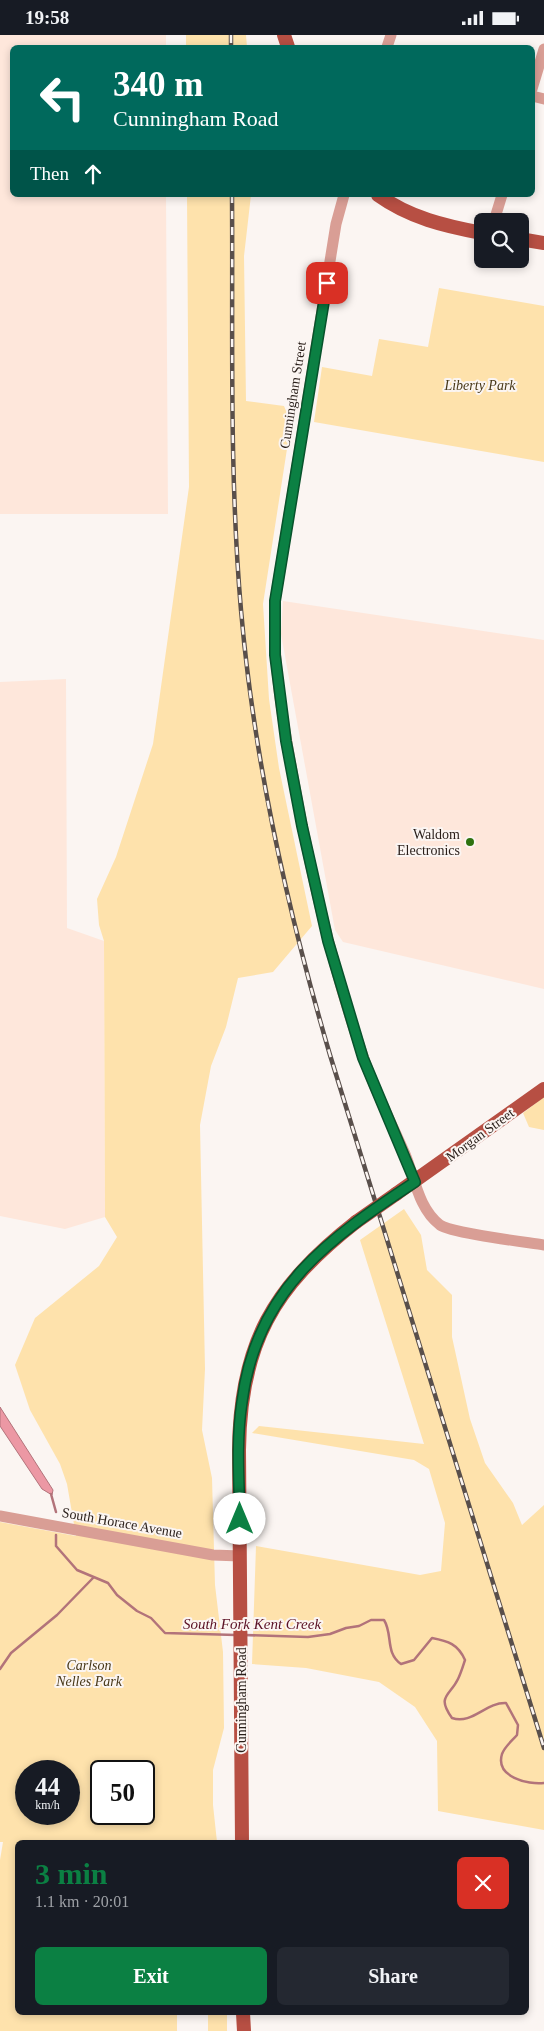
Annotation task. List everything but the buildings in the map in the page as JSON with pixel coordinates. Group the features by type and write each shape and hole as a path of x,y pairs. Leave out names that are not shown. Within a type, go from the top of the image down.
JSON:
{"main road":[{"path":"381,197 416,217 440,225 474,231"},
{"path":"529,240 544,243"},
{"name":"Morgan Street","path":"415,1182 544,1089"},
{"name":"Cunningham Road","path":"242,1840 240,1420 244,1387 254,1352 268,1318 296,1275 318,1252 356,1222 415,1182"},
{"path":"244,2015 244,2031"}],"street":[{"path":"535,79 544,49"},
{"name":"Cunningham Street","path":"343,197 336,224 275,601 275,655 286,741 302,826 328,941 363,1058 415,1182"},
{"path":"496,213 501,197"},
{"path":"415,1182 426,1210 440,1226 544,1245"},
{"name":"South Horace Avenue","path":"0,1516 213,1555 240,1555"}],"shaded area":[{"path":"0,35 166,35 166,45 10,45 10,197 166,197 168,514 0,514"},
{"path":"283,601 544,640 544,989 343,942 335,930 281,634"},
{"path":"66,679 67,928 104,941 105,1217 65,1229 0,1216 0,682"},
{"path":"0,1407 53,1490 52,1495 42,1489 0,1426"}],"green space":[{"path":"186,35 246,35 247,45 186,45"},
{"name":"Carlson Nelles Park","path":"187,197 251,197 244,256 246,401 284,406 291,423 263,604 269,699 279,768 312,926 273,972 238,978 226,1027 211,1066 200,1125 205,1369 202,1430 212,1478 215,1585 223,1652 224,1728 213,1770 213,1805 217,1840 15,1840 15,2015 177,2015 177,2031 0,2031 0,1860 3,1842 0,1842 0,1522 76,1536 67,1484 60,1464 30,1410 15,1365 35,1318 99,1266 117,1237 105,1217 104,941 99,925 97,899 116,857 153,744 189,487"},
{"name":"Liberty Park","path":"439,288 544,306 544,462 314,422 322,367 372,376 379,339 428,347"},
{"path":"544,1097 544,1130 529,1127 523,1113"},
{"path":"404,1209 421,1235 427,1270 452,1295 452,1337 470,1419 485,1463 513,1503 522,1525 544,1505 544,1830 438,1811 437,1741 415,1707 379,1682 306,1668 252,1664 256,1546 420,1575 441,1571 445,1523 429,1469 414,1460 252,1433 259,1426 424,1444 360,1240"},
{"path":"208,2015 227,2015 227,2031 208,2031"}],"waterway":[{"name":"South Fork Kent Creek","path":"51,1494 56,1512"},
{"name":"South Fork Kent Creek","path":"56,1535 56,1546 77,1570 108,1583 117,1595 137,1611 151,1618 165,1633 236,1635"},
{"path":"0,1669 11,1653 57,1615 93,1578"},
{"name":"South Fork Kent Creek","path":"244,1635 308,1637 330,1634 346,1628 359,1626 371,1620 384,1620 387,1625 391,1649 396,1660 401,1664 414,1660 432,1638 452,1644 459,1650 465,1660 455,1685 446,1697 445,1705 447,1711 452,1718 459,1719 473,1716 492,1706 506,1703 518,1725 517,1735 502,1754 501,1762 503,1769 514,1778 522,1781 544,1783"}],"railway":[{"path":"231,35 231,45"},
{"path":"232,197 232,403 237,558 254,723 274,835 286,890 330,1055 544,1748"}],"place":[{"name":"Waldom Electronics","path":"470,842"}],"route":[{"path":"240,1519 239,1436 241,1404 248,1368 268,1318 296,1275 318,1252 356,1222 415,1182 409,1163 363,1058 328,941 302,826 286,741 275,655 275,601 327,283"}]}
